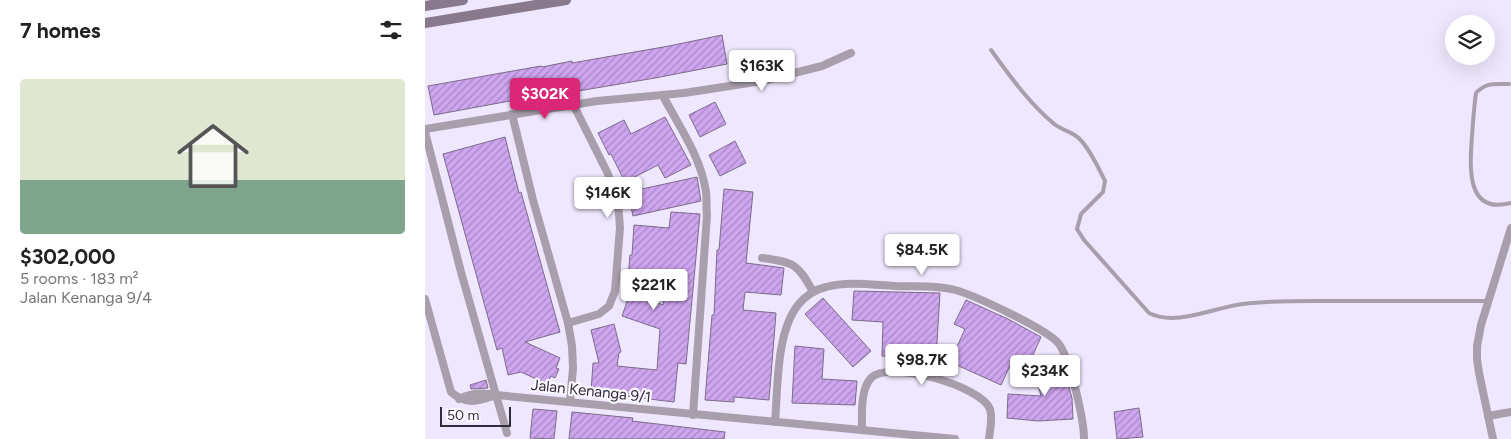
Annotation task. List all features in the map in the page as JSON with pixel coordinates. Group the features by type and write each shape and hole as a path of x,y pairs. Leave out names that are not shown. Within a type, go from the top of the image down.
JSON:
{"street":[{"path":"425,6 463,0"},
{"path":"425,23 566,0"},
{"path":"507,433 461,272 425,131 573,104 663,96 762,81 822,66 851,53"},
{"path":"663,96 693,153 701,171 706,192 707,215 693,415"},
{"path":"567,324 599,314 609,306 615,291 620,228 618,202 608,174 573,104"},
{"path":"512,114 572,346 573,361 570,402"},
{"path":"1493,439 1477,359 1481,325 1511,228"},
{"path":"762,258 785,261 794,265 803,274 813,292"},
{"path":"775,422 782,344 788,318 799,303 813,292 826,287 845,284 941,288 969,294 1047,333 1059,344 1065,355 1080,408 1084,439"},
{"name":"Jalan Kenanga 9/1","path":"425,299 451,392 459,399 465,395 483,392 496,395 693,415 955,439"},
{"path":"862,430 864,396 872,378 878,374 904,373 929,376 956,385 980,397 989,408 991,420 989,439"},
{"path":"1488,416 1511,412"}],"lane":[{"path":"991,50 1018,87 1054,124 1077,136 1083,142 1105,181 1103,192 1081,214 1077,229 1084,240 1149,313 1156,316 1183,317 1242,304 1284,301 1488,301"},
{"path":"1509,84 1482,86 1476,93 1471,171 1473,188 1478,196 1494,205 1511,203"}],"building":[{"path":"722,35 727,64 434,115 428,86 572,61 572,63"},
{"path":"715,102 726,124 700,137 689,115"},
{"path":"665,117 691,165 665,178 658,165 625,182 598,133 624,120 631,134"},
{"path":"505,137 519,193 521,192 560,332 525,342 560,358 556,368 559,369 555,378 551,376 547,384 521,372 508,375 502,348 497,350 443,154"},
{"path":"735,141 746,163 720,176 709,155"},
{"path":"697,177 701,201 633,216 628,192"},
{"path":"724,189 753,192 746,263 784,268 781,295 745,292 743,310 776,313 769,400 734,397 734,402 705,400 712,315 714,315 717,250 719,250"},
{"path":"671,212 700,214 686,364 678,363 674,402 591,392 593,363 599,363 591,330 614,324 621,352 619,353 617,366 657,370 660,329 622,316 630,293 663,305 665,281 628,279 630,255 632,255 634,225 669,228"},
{"path":"854,291 940,293 936,358 882,356 883,322 852,320"},
{"path":"823,298 871,351 853,367 805,314"},
{"path":"966,300 1008,319 1041,337 1030,362 1015,355 1001,385 950,362 965,329 954,324"},
{"path":"795,346 824,349 822,379 857,381 855,405 792,403"},
{"path":"1061,360 1072,398 1073,419 1038,421 1007,418 1008,394 1041,396 1034,367"},
{"path":"486,380 488,388 471,389 470,385"},
{"path":"1139,408 1143,437 1117,439 1114,412"},
{"path":"533,409 557,411 554,439 530,438"},
{"path":"572,412 633,418 632,421 725,432 724,439 569,439"}]}
